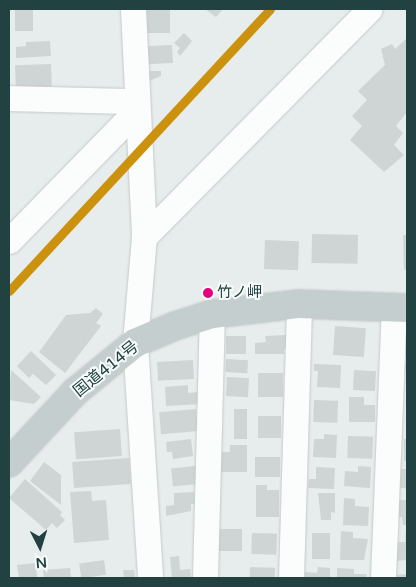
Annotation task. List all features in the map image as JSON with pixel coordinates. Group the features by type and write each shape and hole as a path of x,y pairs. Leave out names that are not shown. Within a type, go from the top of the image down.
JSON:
{"highway":[{"name":"国道414号","path":"9,463 75,392 134,343 212,314 299,304 400,308"}],"street":[{"path":"133,9 136,106 144,237 134,343 150,578"},
{"path":"144,237 370,9"},
{"path":"9,98 136,106"},
{"path":"9,241 136,106"},
{"path":"292,578 299,304"},
{"path":"382,578 400,308"},
{"path":"205,578 212,314"}],"building":[{"path":"15,9 33,9 33,31 15,31"},
{"path":"146,9 170,9 170,33 146,33"},
{"path":"205,9 223,9 216,17"},
{"path":"184,33 192,41 180,56 177,52 180,48 174,43"},
{"path":"407,38 407,112 396,126 403,133 394,145 404,155 384,172 350,140 362,126 352,116 367,100 358,91 385,65 381,49 392,44 395,49"},
{"path":"50,41 51,56 16,58 16,47 26,46 26,42"},
{"path":"172,45 173,63 147,64 146,46"},
{"path":"51,64 52,89 16,90 15,65"},
{"path":"146,71 161,71 161,76 147,82"},
{"path":"312,234 358,235 357,264 311,263"},
{"path":"403,235 407,235 407,270 404,270"},
{"path":"265,240 299,241 298,270 264,269"},
{"path":"96,308 103,314 96,323 101,326 65,373 39,352 66,315 90,313"},
{"path":"335,326 366,328 364,357 333,355"},
{"path":"405,330 407,330 407,354 405,354"},
{"path":"287,335 288,350 284,349 284,354 255,354 255,343 266,342 265,336"},
{"path":"226,336 246,336 246,354 226,354"},
{"path":"31,351 56,375 46,385 33,374 29,378 17,366"},
{"path":"226,359 248,360 247,373 225,372"},
{"path":"193,360 194,379 158,381 157,362"},
{"path":"402,362 407,363 404,376 400,375"},
{"path":"314,364 341,365 340,388 317,387 318,371 314,371"},
{"path":"11,370 41,397 34,404 9,400"},
{"path":"354,370 376,371 375,391 353,390"},
{"path":"258,373 283,373 283,397 258,397"},
{"path":"227,377 249,378 248,397 226,396"},
{"path":"188,385 188,393 200,392 201,404 166,406 165,387"},
{"path":"349,397 364,397 364,405 375,405 375,422 349,422"},
{"path":"314,400 338,401 337,423 313,422"},
{"path":"196,409 198,431 161,434 159,412"},
{"path":"234,409 247,409 247,439 234,439"},
{"path":"258,416 281,416 281,438 258,438"},
{"path":"120,429 122,456 76,459 74,432"},
{"path":"324,434 337,435 336,458 313,457 314,439 324,439"},
{"path":"348,436 373,437 372,459 347,458"},
{"path":"191,439 193,456 173,459 172,452 167,452 166,442"},
{"path":"404,439 407,439 407,461 404,461"},
{"path":"230,445 247,445 247,472 219,472 219,452 230,452"},
{"path":"255,457 280,457 280,477 255,477"},
{"path":"129,458 131,484 74,488 72,462"},
{"path":"44,462 61,475 61,505 30,481"},
{"path":"195,466 197,484 173,486 171,469"},
{"path":"358,466 371,467 370,488 344,486 345,471 358,472"},
{"path":"316,467 335,468 334,489 308,488 309,479 316,479"},
{"path":"398,469 407,469 407,492 405,488 399,488"},
{"path":"25,479 62,512 60,515 65,520 57,528 52,523 46,530 9,498"},
{"path":"256,485 267,485 267,490 279,490 279,517 256,517"},
{"path":"91,491 92,501 106,500 109,540 74,543 70,492"},
{"path":"194,492 195,504 191,504 191,511 166,516 166,506 174,505 174,493"},
{"path":"318,493 335,493 335,513 331,512 331,520 321,520"},
{"path":"344,498 355,499 355,506 369,507 368,526 343,525"},
{"path":"396,500 407,500 407,525 403,525 402,517 397,517"},
{"path":"405,528 407,560 395,561 395,542 405,542"},
{"path":"218,529 242,529 242,551 218,551"},
{"path":"341,531 353,532 353,538 368,539 364,560 340,560"},
{"path":"252,533 277,534 276,555 251,554"},
{"path":"312,533 330,533 330,559 312,559"},
{"path":"179,556 180,570 190,569 191,578 172,578 170,557"},
{"path":"104,560 106,575 81,578 79,563"},
{"path":"36,563 37,578 19,578 17,565"},
{"path":"250,567 275,568 275,578 250,578"},
{"path":"318,567 330,568 330,578 305,578 305,572 317,573"},
{"path":"70,568 71,578 44,578 43,570"},
{"path":"337,568 354,569 354,574 367,574 366,578 337,578"},
{"path":"123,570 134,570 135,578 124,578"},
{"path":"407,574 407,578 394,578 394,575"}],"transit line":[{"path":"9,291 270,9"}],"place":[{"name":"竹ノ岬","path":"208,293"}]}
